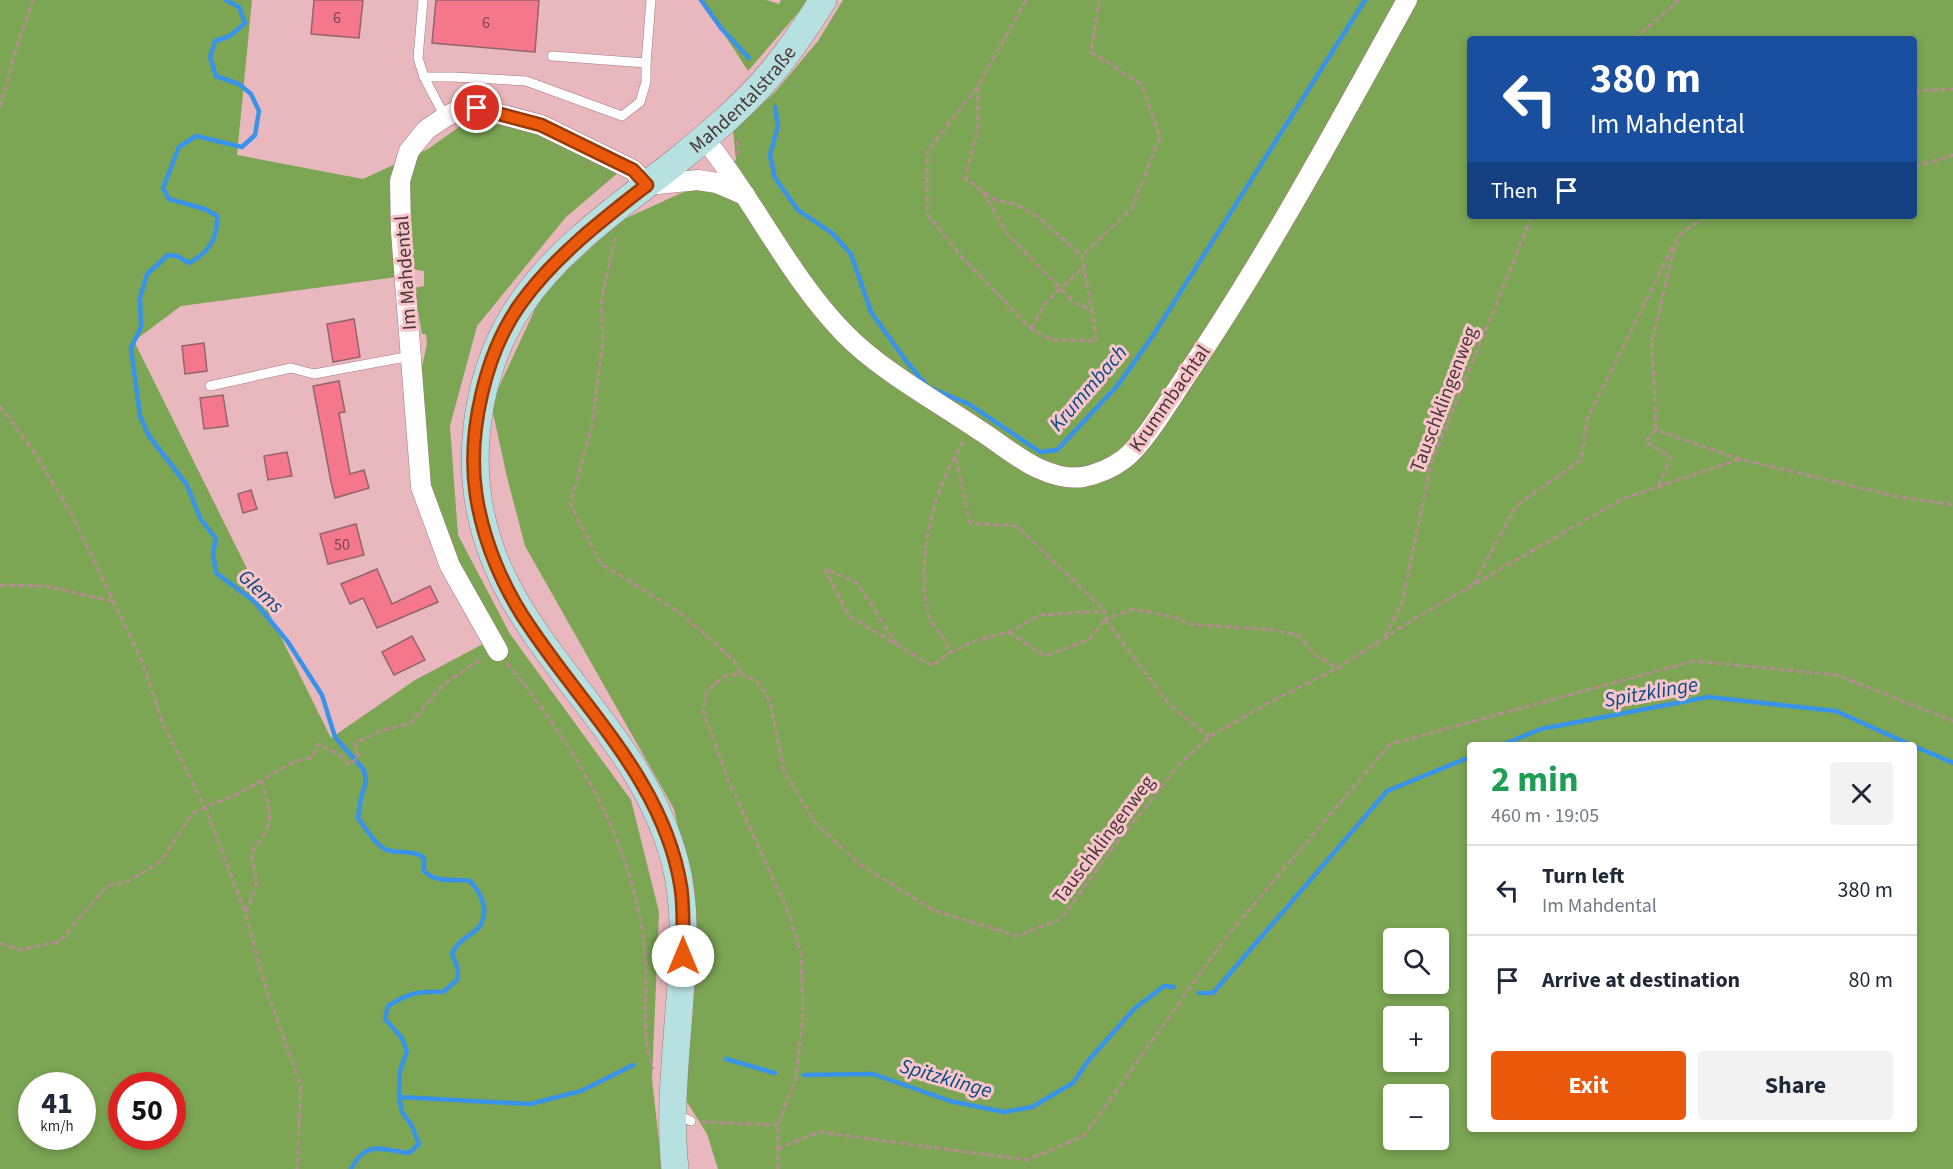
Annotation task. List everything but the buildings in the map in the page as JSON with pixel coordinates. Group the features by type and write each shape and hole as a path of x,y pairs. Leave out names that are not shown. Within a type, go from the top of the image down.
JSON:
{"main road":[{"name":"Mahdentalstraße","path":"675,1169 682,1117 683,928 681,889 670,845 660,816 630,762 545,649 514,603 489,547 476,492 474,461 477,425 484,387 500,341 520,304 538,281 604,219 704,138 766,80 823,0"}],"street":[{"name":"Krummbachtal","path":"704,138 818,303 845,334 870,356 1038,469 1063,476 1081,477 1103,472 1125,459 1143,438 1207,345 1269,245 1351,104 1407,0"},
{"name":"Im Mahdental","path":"498,651 450,566 422,487 401,231 400,181 409,151 426,130 445,117 459,110 477,108 541,125 633,170 647,185"},
{"name":"Mahdentalstraße","path":"647,185 698,180 717,183 745,195"}],"lane":[{"path":"423,0 418,58 424,77 445,117"},
{"path":"424,77 526,81 622,116 640,102 646,82 651,0"},
{"path":"552,56 646,63"},
{"path":"210,386 291,368 314,374 411,356"}],"path":[{"path":"0,108 17,46 33,0"},
{"path":"978,86 978,128 965,178 995,200 1015,204 1038,217 1082,256 1097,341 1052,340 1031,329 959,254 927,214 927,152 978,86 1026,0"},
{"path":"1082,256 1132,208 1160,137 1142,85 1091,52 1099,0"},
{"path":"1638,36 1680,0"},
{"path":"1917,91 1953,89"},
{"path":"1917,166 1953,155"},
{"path":"982,191 1007,234 1075,303 1091,309"},
{"name":"Tauschklingenweg","path":"604,219 616,233 601,302 603,341 592,426 570,504 601,564 676,610 724,651 735,662 741,674 757,681 770,701 784,771 816,824 861,865 933,910 1017,936 1061,919 1177,767 1209,737 1272,701 1338,668 1384,638 1402,603 1431,464 1531,219"},
{"path":"1473,586 1516,506 1581,460 1587,419 1677,237 1701,219"},
{"path":"1658,487 1671,457 1645,441 1656,430 1652,341 1677,237"},
{"path":"1031,329 1045,303 1084,267"},
{"path":"0,406 34,452 72,515 116,602 142,661 163,724 205,807 245,912 264,983 301,1086 297,1169"},
{"path":"950,653 948,642 929,617 923,586 923,566 930,524 939,490 973,426"},
{"path":"1656,430 1740,459 1894,496 1953,505"},
{"path":"956,457 970,523 1017,526 1105,611 1105,619 1169,704 1209,737"},
{"path":"1384,638 1622,499 1740,459"},
{"path":"897,645 857,583 825,569 849,616 897,645 932,666 950,653 977,640 1009,632 1040,615 1105,611"},
{"path":"0,585 45,586 116,602"},
{"path":"1009,632 1045,656 1090,639 1105,619 1134,609 1177,618 1188,624 1273,630 1298,635 1317,656 1338,668"},
{"path":"0,943 21,950 60,941 107,886 129,881 161,861 192,814 238,794 296,760 312,758 318,744 340,755 350,765 358,757 355,743 381,731 411,723 441,687 466,668 498,651 557,728 590,780 606,812 626,865 640,918 645,953 647,1049 656,1076"},
{"path":"777,1149 819,1131 1027,1160 1084,1136 1227,936 1390,744 1694,661 1837,675 1953,721"},
{"path":"741,674 727,675 714,684 707,692 703,711 729,782 789,914 801,955 803,1014 796,1077 777,1125 778,1169"},
{"path":"245,912 256,892 252,853 266,833 271,811 261,781"},
{"path":"682,1117 777,1125"}],"green space":[{"path":"0,0 252,0 237,155 363,179 428,149 469,120 542,132 619,172 566,217 477,326 450,426 458,535 510,634 631,800 659,912 652,1079 662,1169 0,1169","holes":["404,268 424,271 424,286 414,288 422,334 426,334 427,344 414,402 434,548 483,644 415,680 331,738 134,341 181,306 404,276"]},
{"path":"702,0 766,0 779,4 781,0 809,0 748,71"},
{"path":"843,0 1953,0 1953,1169 718,1169 707,1134 685,1099 697,952 690,879 674,809 525,546 491,404 543,292 620,221 706,184 736,160 733,131 775,92 818,41"}],"waterway":[{"name":"Glems","path":"226,0 239,7 245,23 230,36 215,41 210,57 216,76 239,84 251,94 259,111 255,135 242,147 196,136 179,147 163,188 169,199 205,209 217,216 216,232 206,250 196,259 189,263 177,256 168,255 147,274 140,298 141,327 131,348 140,416 149,436 187,485 200,518 216,539 213,553 216,573 254,601 288,642 322,695 335,737 364,770 366,782 358,818 383,848 420,855 424,858 424,871 434,878 470,881 480,895 484,906 481,924 458,944 452,954 458,969 457,980 443,992 414,994 388,1006 385,1019 402,1038 407,1051 400,1071 399,1097 402,1112 412,1126 419,1144 409,1153 382,1149 369,1150 363,1153 351,1169"},
{"name":"Krummbach","path":"701,0 721,28 749,58"},
{"name":"Krummbach","path":"775,107 778,126 770,155 775,178 798,210 832,233 851,254 871,312 906,361 928,387 969,404 1040,452 1057,450 1118,385 1152,337 1365,0"},
{"name":"Spitzklinge","path":"1509,742 1541,729 1708,697 1836,711 1904,742"},
{"name":"Spitzklinge","path":"1917,747 1953,763"},
{"name":"Spitzklinge","path":"1199,993 1213,993 1387,791 1467,758"},
{"name":"Spitzklinge","path":"804,1075 873,1074 950,1101 1004,1112 1032,1107 1073,1083 1088,1061 1134,1009 1164,986 1174,987"},
{"name":"Spitzklinge","path":"726,1059 775,1073"},
{"name":"Spitzklinge","path":"399,1097 530,1104 581,1091 633,1065"}],"route":[{"path":"477,108 541,125 633,170 647,185 588,232 538,281 520,304 500,341 484,387 477,425 474,461 481,522 501,577 514,603 545,649 630,762 660,816 681,889 683,956"}]}
